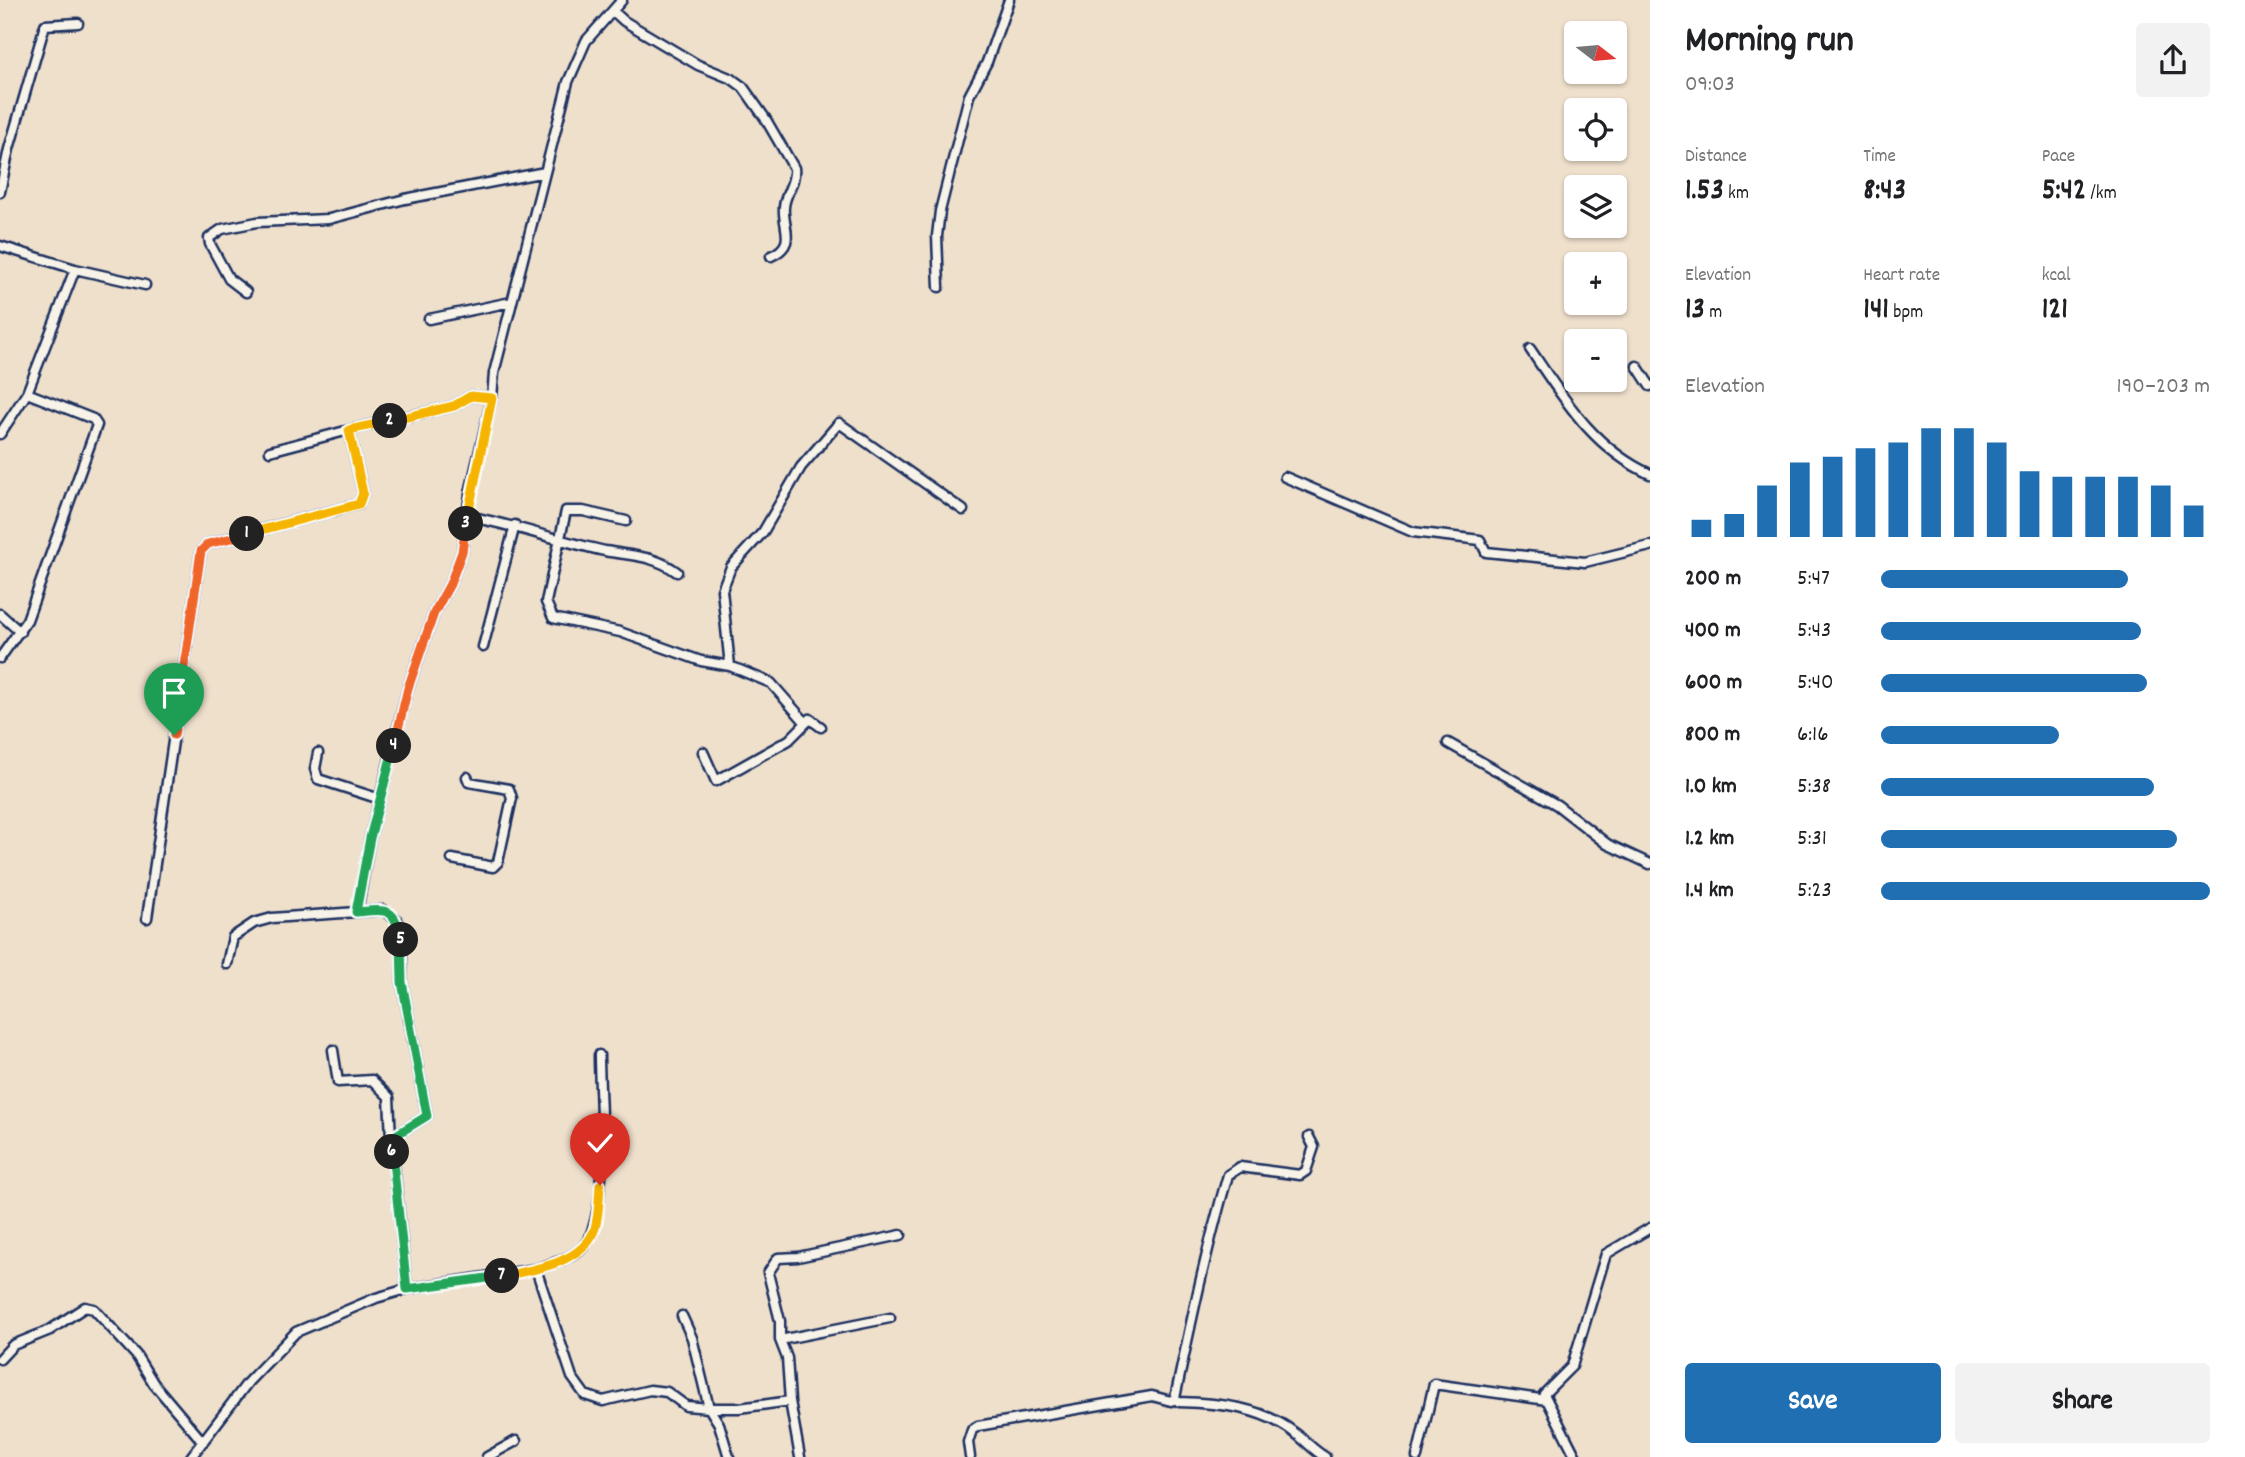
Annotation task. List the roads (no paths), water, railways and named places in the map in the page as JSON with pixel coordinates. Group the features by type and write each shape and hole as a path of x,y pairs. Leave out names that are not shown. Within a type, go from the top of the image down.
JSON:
{"street":[{"path":"356,912 380,799 408,688 434,613 462,552 492,398 494,373 575,60 586,41 622,0"},
{"path":"939,287 937,236 940,211 969,96 987,62 1009,0"},
{"path":"613,11 624,21 698,65 732,79 752,98 794,168 795,177 784,206 788,239 781,250 771,256"},
{"path":"0,192 9,149 46,25 78,23"},
{"path":"246,292 229,279 210,244 209,238 222,229 257,222 329,219 405,199 545,172"},
{"path":"0,246 75,269 145,285"},
{"path":"0,434 27,393 75,269"},
{"path":"429,319 512,302"},
{"path":"1530,349 1581,424 1627,463 1650,474"},
{"path":"1637,366 1650,386"},
{"path":"0,658 20,632 37,595 97,425 93,419 27,393"},
{"path":"270,451 454,406 471,396 492,398"},
{"path":"730,666 722,590 731,567 763,532 801,467 839,423 963,510"},
{"path":"147,918 201,551 208,544 359,504 363,493 349,430"},
{"path":"1285,477 1413,532 1480,540 1486,552 1585,562 1650,546"},
{"path":"626,521 583,511 566,511 558,537 546,602 553,618 620,632 701,661 730,666 771,683 806,723"},
{"path":"467,516 514,525 604,551 643,556 677,572"},
{"path":"483,647 514,525"},
{"path":"0,614 20,632"},
{"path":"704,752 716,781 789,740 810,719 821,727"},
{"path":"1448,743 1557,805 1607,844 1650,864"},
{"path":"318,753 315,769 318,779 380,799"},
{"path":"452,859 493,867 498,862 512,798 509,789 469,782 467,776"},
{"path":"227,964 233,937 254,923 383,910 391,913 397,920 402,946 402,982 427,1116 391,1138"},
{"path":"334,1050 338,1082 372,1080 389,1097 407,1289"},
{"path":"191,1457 248,1382 296,1332 376,1298 407,1289 536,1269 582,1248 595,1230 600,1185 599,1055"},
{"path":"970,1457 968,1442 972,1430 978,1426 1152,1396 1171,1401 1175,1398 1188,1345 1189,1319 1228,1175 1240,1167 1300,1175 1306,1171 1314,1147 1309,1137"},
{"path":"1576,1457 1544,1394 1572,1366 1606,1254 1650,1228"},
{"path":"800,1457 790,1401 787,1358 780,1340 780,1321 768,1273 778,1258 901,1235"},
{"path":"536,1269 572,1377 585,1395 603,1401 650,1390 667,1392 686,1405 709,1408 739,1408 790,1401"},
{"path":"0,1359 13,1345 50,1330 85,1307 94,1310 136,1355 153,1384 203,1442"},
{"path":"682,1316 692,1338 709,1408 719,1424 729,1457"},
{"path":"780,1340 890,1318"},
{"path":"1417,1457 1434,1384 1547,1400"},
{"path":"1175,1398 1179,1402 1220,1403 1268,1418 1295,1432 1325,1457"},
{"path":"487,1457 516,1441"}]}
